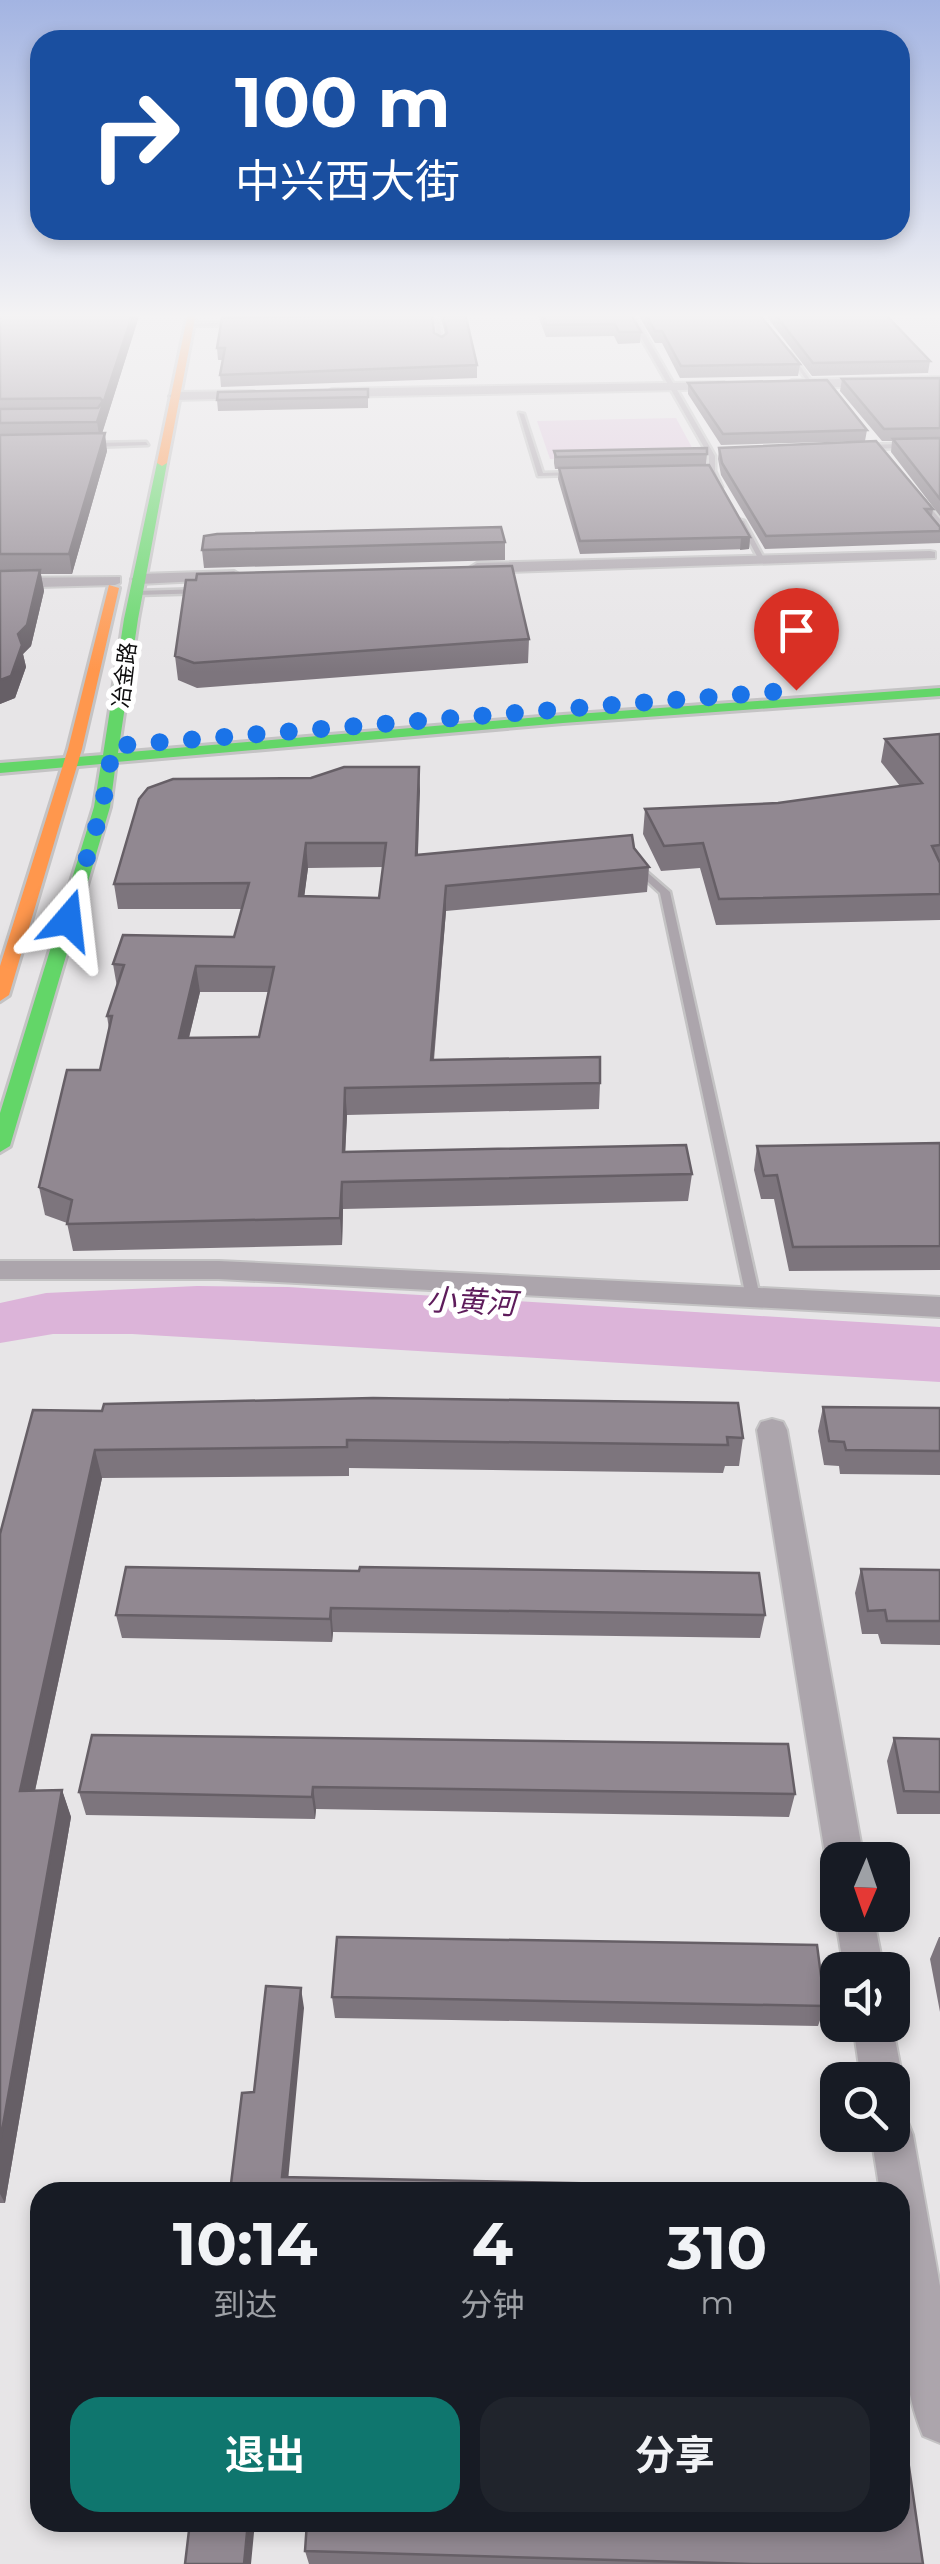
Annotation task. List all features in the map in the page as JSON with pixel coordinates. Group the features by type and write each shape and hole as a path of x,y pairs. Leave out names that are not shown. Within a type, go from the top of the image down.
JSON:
{"street":[{"name":"冶金路","path":"0,1146 102,808 149,433"},
{"name":"冶金路","path":"0,995 7,949 130,584 166,433"},
{"path":"451,569 935,554"},
{"path":"0,583 130,584 256,575"},
{"path":"112,752 557,707 940,680"},
{"path":"0,756 73,755 940,692"},
{"path":"0,768 73,755"},
{"path":"0,1270 220,1270 940,1307"},
{"path":"772,1430 842,1842"},
{"path":"895,2152 900,2182"},
{"path":"910,2242 940,2419"}],"lane":[{"path":"527,433 540,475 597,474"},
{"path":"699,433 724,493"},
{"path":"868,434 890,462"},
{"path":"73,446 146,444"},
{"path":"859,447 940,445"},
{"path":"709,451 728,450"},
{"path":"693,471 712,471"},
{"path":"915,493 940,524"},
{"path":"734,510 763,560"},
{"path":"130,584 214,591"},
{"path":"640,870 665,892 753,1297"}],"shaded area":[{"path":"541,433 684,433 696,455 550,459"}],"water":[{"name":"小黄河","path":"197,1286 288,1287 940,1327 940,1382 132,1334 53,1334 0,1343 0,1303 46,1293"}],"building":[{"path":"105,433 69,554 0,554 0,435"},
{"path":"940,438 940,499 893,439"},
{"path":"876,441 933,509 925,509 940,531 766,536 722,463 719,448"},
{"path":"707,448 707,454 556,457 554,451"},
{"path":"709,465 750,537 580,541 559,468"},
{"path":"501,527 505,542 202,550 204,536 217,534"},
{"path":"512,566 529,639 194,663 175,656 186,580 196,580 197,574"},
{"path":"40,570 27,625 18,634 22,645 11,676 0,680 0,571"},
{"path":"940,734 940,845 932,846 940,863 940,894 719,899 703,843 664,846 645,809 778,803 922,783 885,739"},
{"path":"344,767 419,767 416,855 632,835 634,848 649,867 446,886 431,1060 600,1057 600,1083 345,1088 343,1152 686,1145 692,1174 342,1182 340,1218 67,1224 72,1200 39,1187 67,1070 100,1070 112,1016 107,1016 124,965 113,964 123,935 234,937 249,883 114,884 139,799 148,788 173,779 311,778","holes":["306,843 386,843 379,898 299,896","196,966 274,967 259,1037 179,1038"]},
{"path":"940,1143 940,1246 793,1247 777,1175 764,1176 757,1146"},
{"path":"373,1398 738,1403 743,1438 727,1437 728,1445 347,1440 347,1447 95,1450 20,1791 62,1790 0,2142 0,1534 33,1410 102,1411 104,1404"},
{"path":"823,1407 940,1408 940,1451 846,1450 844,1442 829,1441"},
{"path":"126,1567 759,1573 765,1615 331,1608 330,1619 116,1615"},
{"path":"861,1569 940,1570 940,1621 887,1621 885,1610 868,1611"},
{"path":"92,1735 788,1744 795,1794 313,1787 312,1797 79,1792"},
{"path":"894,1738 940,1739 940,1792 904,1791"},
{"path":"337,1937 817,1945 820,1968 820,2006 332,1997"},
{"path":"266,1986 301,1988 282,2177 522,2182 231,2182 242,2093 254,2092"},
{"path":"910,2474 923,2564 753,2564 305,2551 306,2532 910,2532"},
{"path":"189,2532 247,2532 244,2564 185,2564"}],"traffic: fast":[{"path":"0,1146 102,807 131,619 162,463"},
{"path":"0,768 563,719 940,692"}],"traffic: slow":[{"path":"162,463 168,433"},
{"path":"0,995 75,749 113,588"}],"route":[{"path":"68,920 102,808 113,746 796,690"}]}
